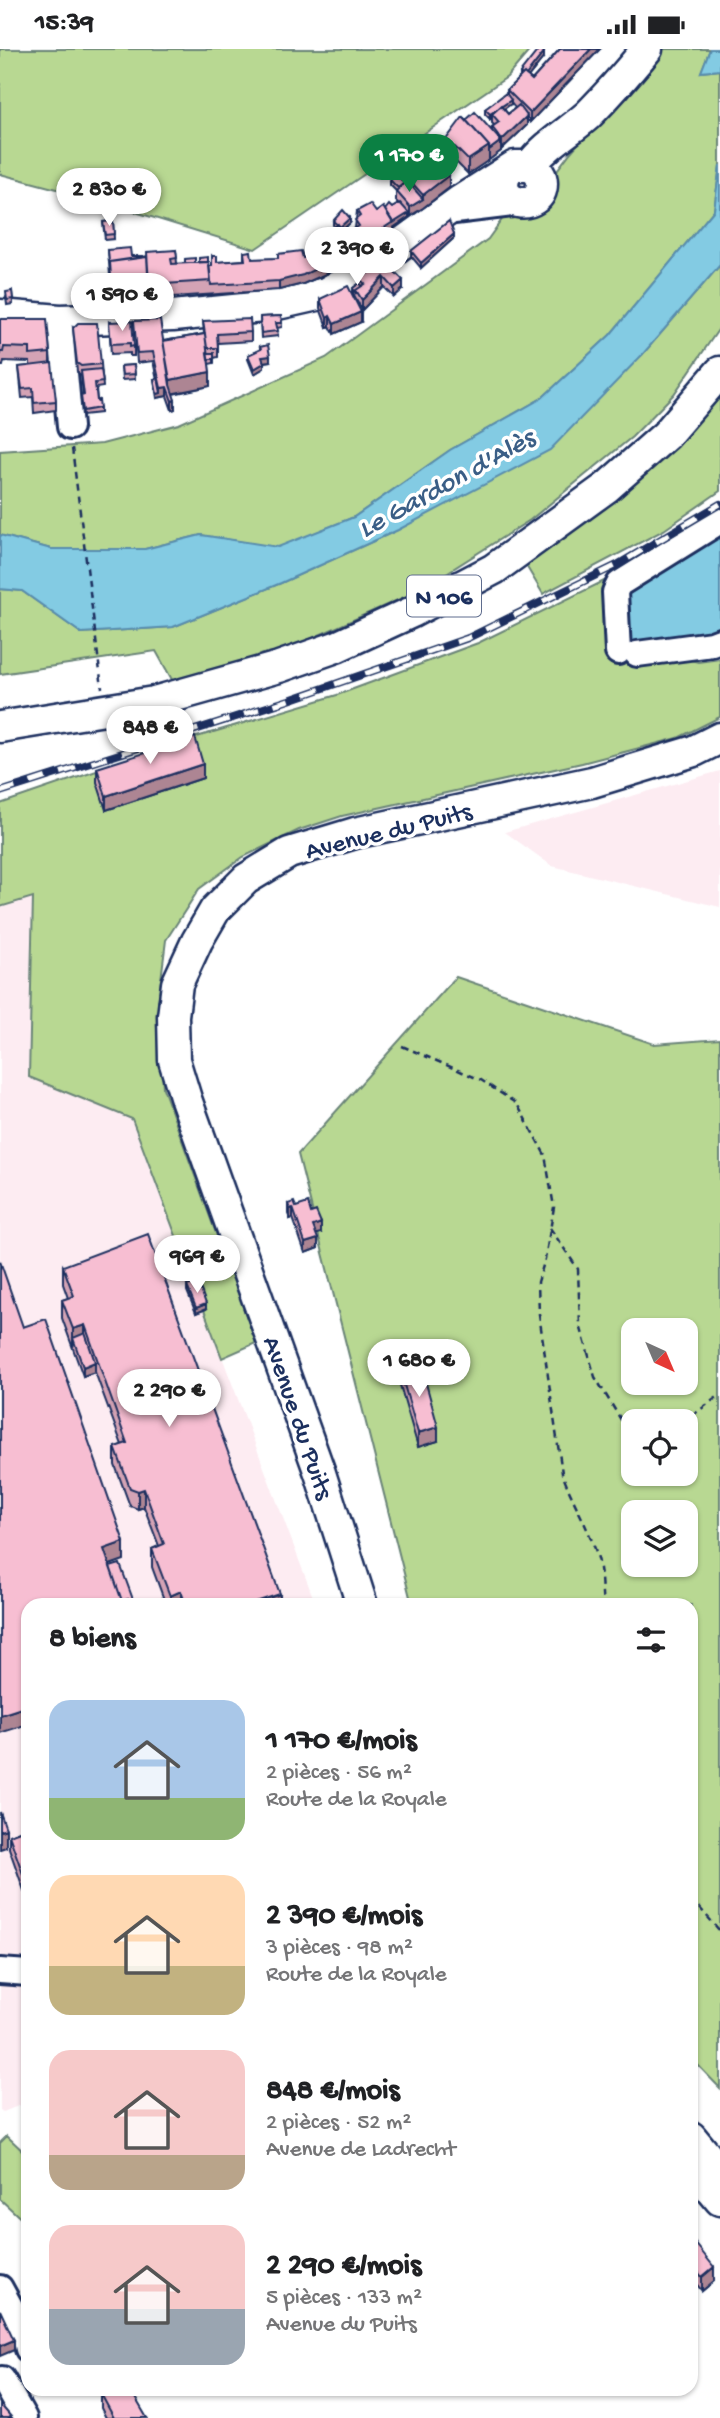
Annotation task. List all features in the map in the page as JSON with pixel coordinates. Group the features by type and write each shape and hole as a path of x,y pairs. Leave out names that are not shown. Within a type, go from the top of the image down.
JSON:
{"main road":[{"path":"0,315 60,320 173,316 264,307 326,292 368,268 453,207 521,183 624,77 647,49"},
{"name":"N 106","path":"0,727 154,702 279,667 336,647 412,613 494,569 607,487 666,436 720,372"},
{"name":"Avenue du Puits","path":"360,1598 320,1473 174,1060 173,1016 177,984 215,910 246,879 289,853 355,833 592,782 694,751 720,738"},
{"path":"698,2145 720,2172"},
{"path":"698,2173 720,2200"}],"street":[{"path":"60,320 70,427"},
{"path":"720,521 619,585 614,592 628,653 720,641"},
{"path":"0,1971 21,1972"},
{"path":"0,2288 21,2326"},
{"path":"21,2364 1,2380 24,2418"}],"path":[{"path":"70,427 100,664"},
{"path":"402,1046 481,1080 517,1104 545,1155 554,1207 538,1282 538,1314 562,1473 598,1558 602,1598"},
{"path":"551,1228 578,1269 579,1325 595,1377 621,1420"},
{"path":"698,1412 720,1395"},
{"path":"698,1906 720,1931"}],"shaded area":[{"path":"720,771 720,907 552,866 505,832"},
{"path":"33,896 29,1077 132,1119 313,1598 21,1598 21,2105 3,2112 0,2110 0,907"}],"green space":[{"path":"0,49 531,49 507,77 255,249 80,195 0,174"},
{"path":"661,49 710,49 701,72 720,70 720,165 714,210 610,335 542,398 450,450 354,517 278,548 201,535 145,549 51,549 0,535 0,451 102,444 179,424 326,358 488,239 506,214 555,182 558,169 570,153"},
{"path":"720,265 720,327 674,394 632,437 530,520 418,591 299,644 175,685 156,651 0,674 0,589 22,591 81,633 173,627 281,583 398,530 642,355"},
{"path":"720,393 720,491 664,530 543,594 522,559"},
{"path":"606,580 617,665 680,657 698,662 720,659 720,717 678,738 582,763 342,816 299,830 243,857 199,889 166,940 158,1004 163,1088 256,1343 222,1358 132,1119 29,1077 33,897 0,907 0,804 190,739 337,695 478,643"},
{"path":"456,977 654,1044 720,1039 720,2088 698,2065 698,1598 410,1598 298,1154"},
{"path":"7,2136 21,2149 21,2218 0,2199 0,2143"}],"water":[{"path":"710,49 720,49 720,70 701,72"},
{"name":"Le Gardon d'Alès","path":"720,165 720,265 642,355 550,450 398,530 281,583 173,627 81,633 22,591 0,589 0,535 51,549 145,549 201,535 278,547 354,517 450,450 542,398 610,335 714,210"},
{"path":"720,534 720,635 623,646 620,598"}],"building":[{"path":"539,49 544,52 526,75 522,75 520,73"},
{"path":"560,49 591,49 530,113 507,90 524,73 532,80"},
{"path":"506,93 511,100 490,114 485,109"},
{"path":"519,105 527,116 502,140 492,127 499,122 492,114 501,106 508,114"},
{"path":"475,112 501,141 489,150 489,146 466,120"},
{"path":"463,117 489,146 468,160 455,147 437,163 449,175 423,195 394,163 400,158 415,173 430,160 424,153 429,149 435,154"},
{"path":"418,138 426,146 416,156 408,148"},
{"path":"396,174 404,183 398,188 390,180"},
{"path":"407,181 423,199 410,207 396,191"},
{"path":"400,203 409,213 393,223 385,210 389,205 392,208"},
{"path":"370,204 376,212 383,207 393,222 337,259 303,275 279,281 211,285 209,266 212,266 212,256 217,256 217,262 245,260 244,252 251,251 252,259 278,258 278,254 301,251 303,258 316,254 315,249 320,248 320,243 331,243 333,248 341,247 330,231 338,224 342,230 349,232 359,226 355,220 360,216 357,211"},
{"path":"343,210 350,218 340,227 333,221"},
{"path":"113,221 114,234 105,235 103,222"},
{"path":"449,221 454,234 421,263 411,251"},
{"path":"130,248 131,256 143,257 109,262 108,250"},
{"path":"176,250 177,258 171,259 172,264 209,262 211,281 149,285 147,252"},
{"path":"147,257 149,290 112,292 110,262"},
{"path":"208,257 208,262 199,262 199,258"},
{"path":"195,258 195,263 185,263 185,259"},
{"path":"387,259 403,280 394,288 384,277 362,300 356,290 365,284 360,279"},
{"path":"360,283 362,286 356,290 356,294 353,288"},
{"path":"348,286 361,312 334,324 330,316 327,318 320,299"},
{"path":"12,291 13,299 7,300 6,292"},
{"path":"281,316 282,323 276,323 278,331 261,333 260,317"},
{"path":"0,319 47,319 50,353 30,355 30,348 4,347 3,352 0,352"},
{"path":"250,319 251,332 217,334 218,348 207,348 203,321"},
{"path":"160,320 170,385 175,400 172,401 167,387 161,388 153,352 137,353 134,321"},
{"path":"132,321 134,346 130,347 130,343 111,344 109,322"},
{"path":"78,323 97,323 101,364 81,366 77,363 73,328"},
{"path":"205,334 210,372 170,380 163,341"},
{"path":"268,345 270,356 262,357 264,363 254,369 248,355"},
{"path":"207,353 214,353 214,359 208,359"},
{"path":"52,363 56,401 34,403 33,388 22,389 19,367"},
{"path":"134,365 135,374 122,375 121,366"},
{"path":"101,369 103,382 95,383 100,408 83,411 81,371"},
{"path":"158,378 161,393 157,394 154,379"},
{"path":"195,737 203,764 106,796 97,768"},
{"path":"294,1202 296,1207 308,1203 311,1213 316,1211 321,1223 313,1226 318,1239 305,1243 293,1208 290,1209 288,1204"},
{"path":"148,1234 280,1594 268,1598 184,1598 181,1591 170,1596 152,1549 164,1544 144,1489 138,1491 130,1488 115,1447 127,1443 85,1325 73,1329 62,1300 74,1296 63,1266"},
{"path":"0,1261 23,1327 46,1319 124,1542 104,1549 121,1598 21,1598 21,1708 0,1715"},
{"path":"198,1282 206,1304 196,1308 187,1286"},
{"path":"85,1333 95,1362 83,1367 73,1338"},
{"path":"421,1365 438,1427 418,1433 400,1371"},
{"path":"120,1564 132,1598 121,1598 110,1567"},
{"path":"0,1812 6,1829 0,1831"},
{"path":"21,1831 21,1868 9,1835"},
{"path":"698,2247 714,2267 702,2277 698,2272"},
{"path":"0,2310 14,2340 0,2346"},
{"path":"102,2396 134,2396 147,2418 114,2418"},
{"path":"0,2404 12,2418 0,2418"}],"railway":[{"path":"0,792 289,700 468,638 619,564 720,504"}]}
